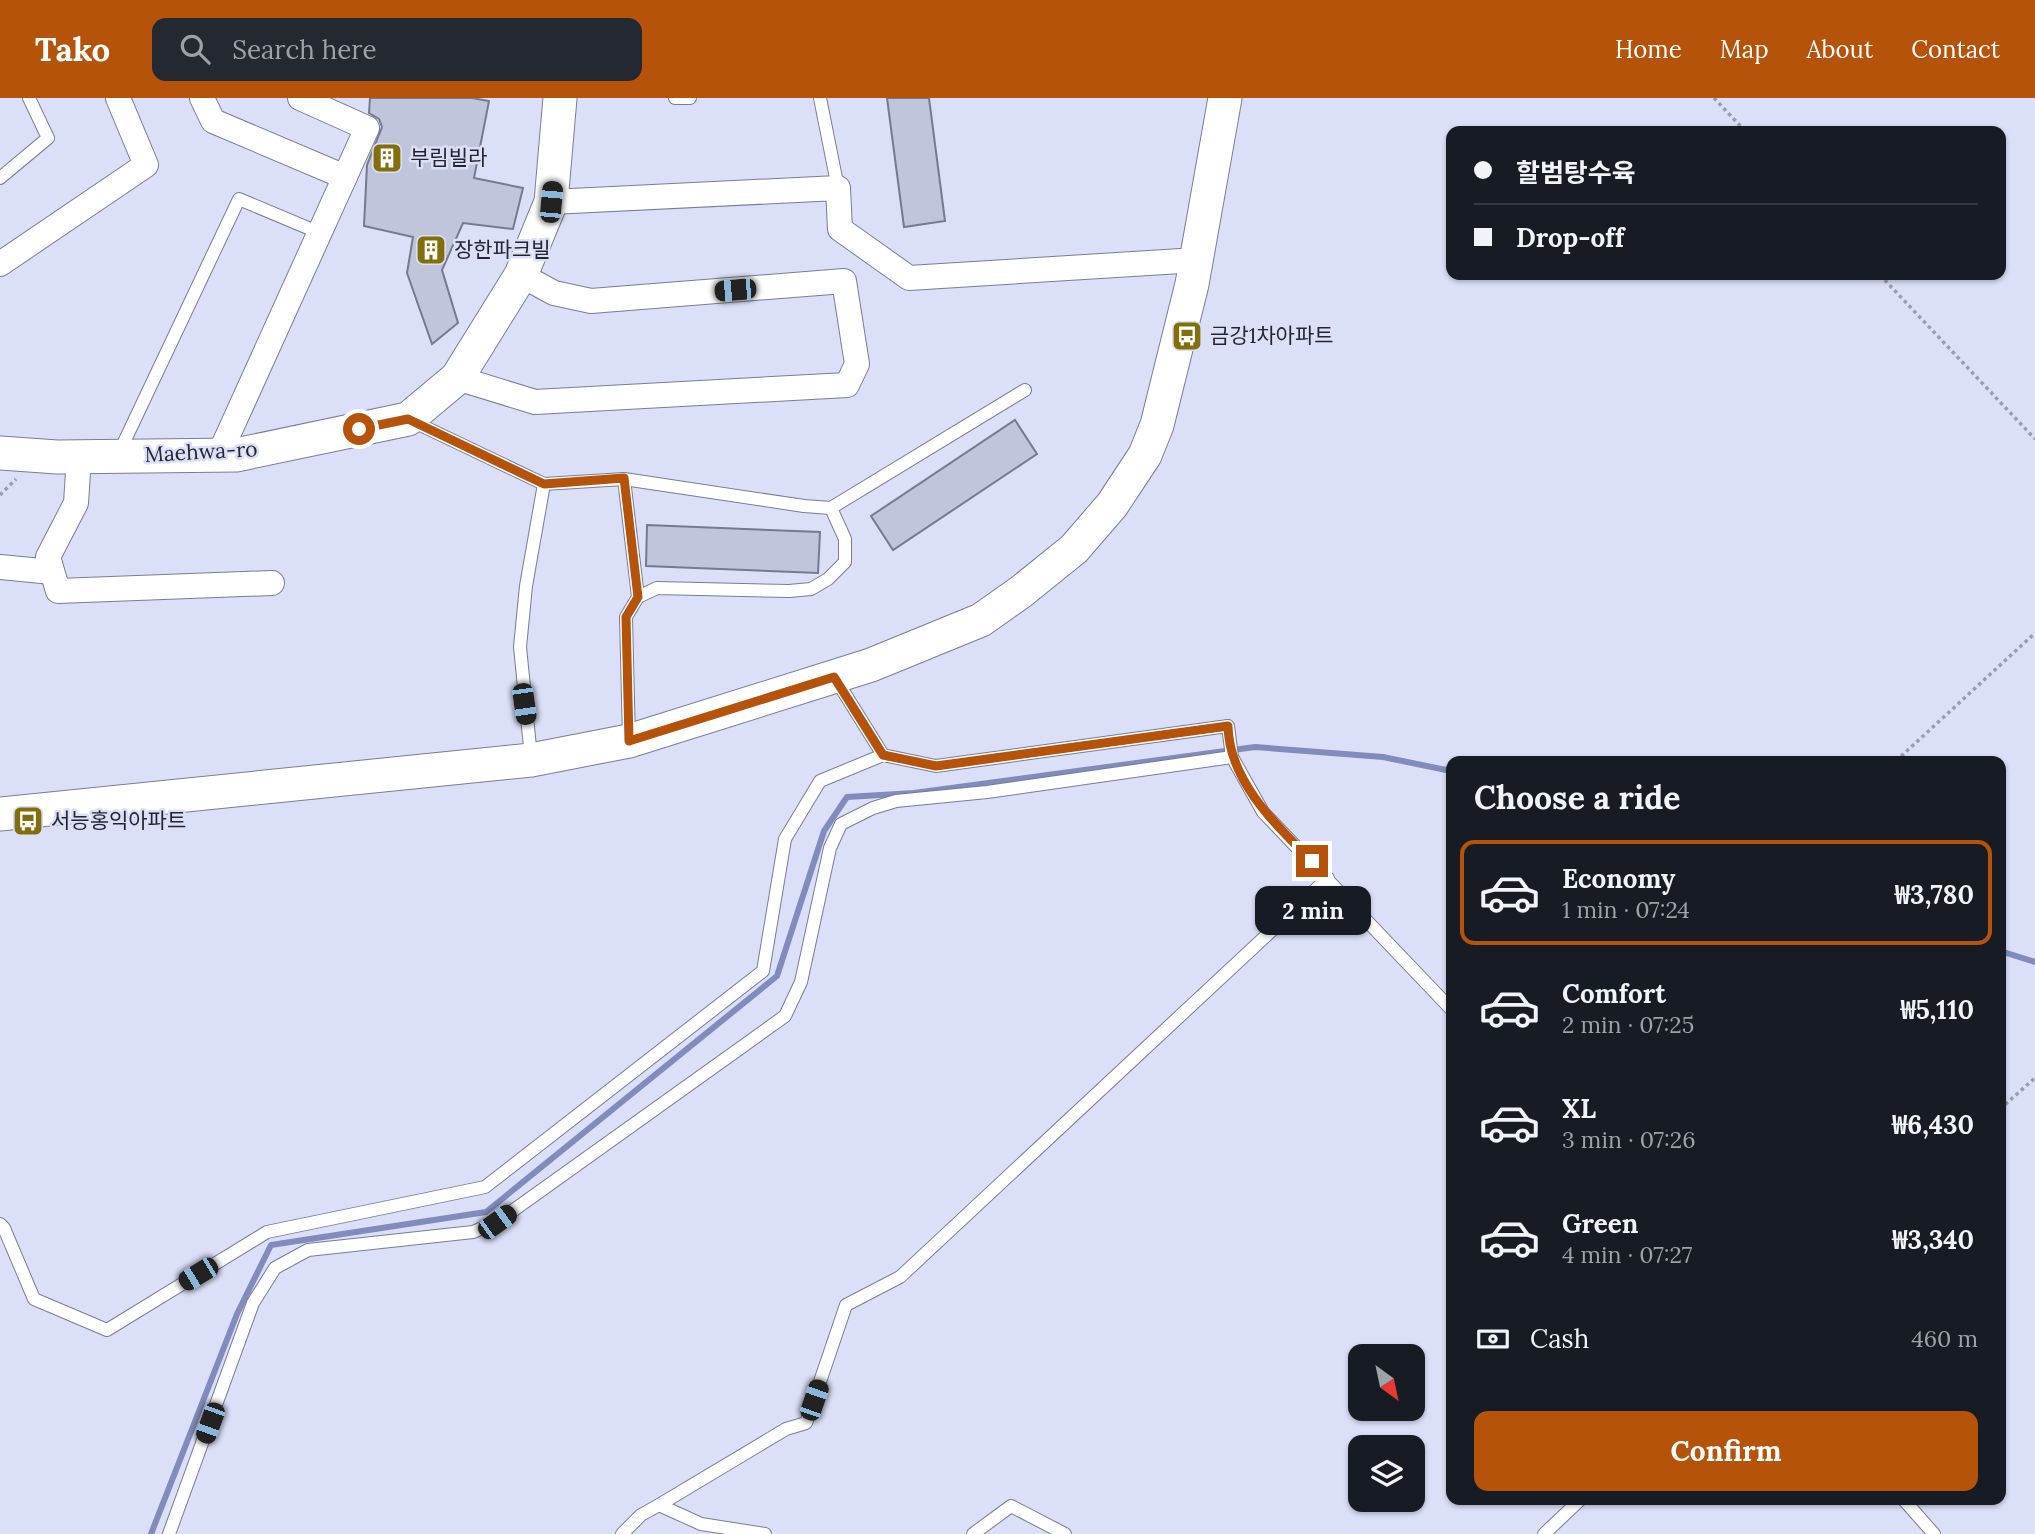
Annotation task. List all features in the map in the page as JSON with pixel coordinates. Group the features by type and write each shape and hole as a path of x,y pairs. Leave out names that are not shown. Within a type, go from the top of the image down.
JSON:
{"street":[{"path":"0,264 146,166 118,98"},
{"path":"202,98 213,121 345,177"},
{"path":"219,455 367,128 300,98"},
{"name":"Maehwa-ro","path":"0,453 79,457 236,455 408,419 457,378 521,275 551,202 561,98"},
{"path":"0,814 531,760 629,741 834,677 928,643 981,620 1048,572 1074,549 1112,505 1146,455 1157,425 1197,260 1225,98"},
{"path":"551,202 838,188 840,229 909,278 1197,260"},
{"path":"457,378 535,402 847,385 857,364 844,281 591,301 554,293 521,275"},
{"path":"79,457 76,503 48,557 58,591 272,583"},
{"path":"0,566 52,572"}],"lane":[{"path":"0,178 48,138 29,98"},
{"path":"675,98 690,98"},
{"path":"820,98 838,188"},
{"path":"117,456 239,199 320,233"},
{"path":"408,419 544,484 624,478 831,508 1025,390"},
{"path":"624,478 638,597"},
{"path":"531,760 520,647 526,586 544,484"},
{"path":"629,741 626,617 638,597 657,588 789,591 811,589 828,579 845,562 845,539 831,508"},
{"path":"834,677 883,755"},
{"path":"0,1224 34,1299 107,1330 267,1232 485,1187 763,971 785,839 820,781 883,755 936,766 1228,726 1233,757 1264,812 1446,1004"},
{"path":"170,1534 253,1303 275,1268 308,1250 473,1231 497,1222 785,1016 801,982 830,848 841,824 873,808 896,801 987,792 1233,757"},
{"path":"622,1534 642,1515 786,1429 806,1423 846,1305 900,1277 1328,878"},
{"path":"659,1505 701,1524 765,1534"},
{"path":"1544,1534 1575,1505"},
{"path":"1908,1505 1934,1534"},
{"path":"973,1534 1011,1506 1065,1534"}],"path":[{"path":"1715,98 1740,126"},
{"path":"1885,280 2035,439"},
{"path":"1901,756 2035,633"},
{"path":"2006,1104 2035,1078"}],"building":[{"path":"370,98 472,98 489,101 474,178 523,188 513,229 463,223 442,270 458,323 432,344 407,273 413,237 364,226 367,165 382,127 379,119 369,113"},
{"path":"887,98 929,98 945,221 904,227"},
{"path":"1015,420 1037,454 893,550 871,516"},
{"path":"647,525 820,532 818,573 646,566"}],"waterway":[{"path":"151,1534 237,1314 271,1245 486,1212 777,976 824,831 847,797 914,793 1255,747 1383,757 1446,770"},
{"path":"2006,953 2035,962"}],"place":[{"name":"부림빌라","path":"387,158"},
{"name":"장한파크빌","path":"431,250"},
{"name":"금강1차아파트","path":"1187,336"},
{"name":"서능홍익아파트","path":"28,821"}],"route":[{"path":"359,429 408,419 544,484 624,478 638,597 626,617 629,741 834,677 883,755 936,766 1228,726 1233,757 1264,812 1312,861"}]}
